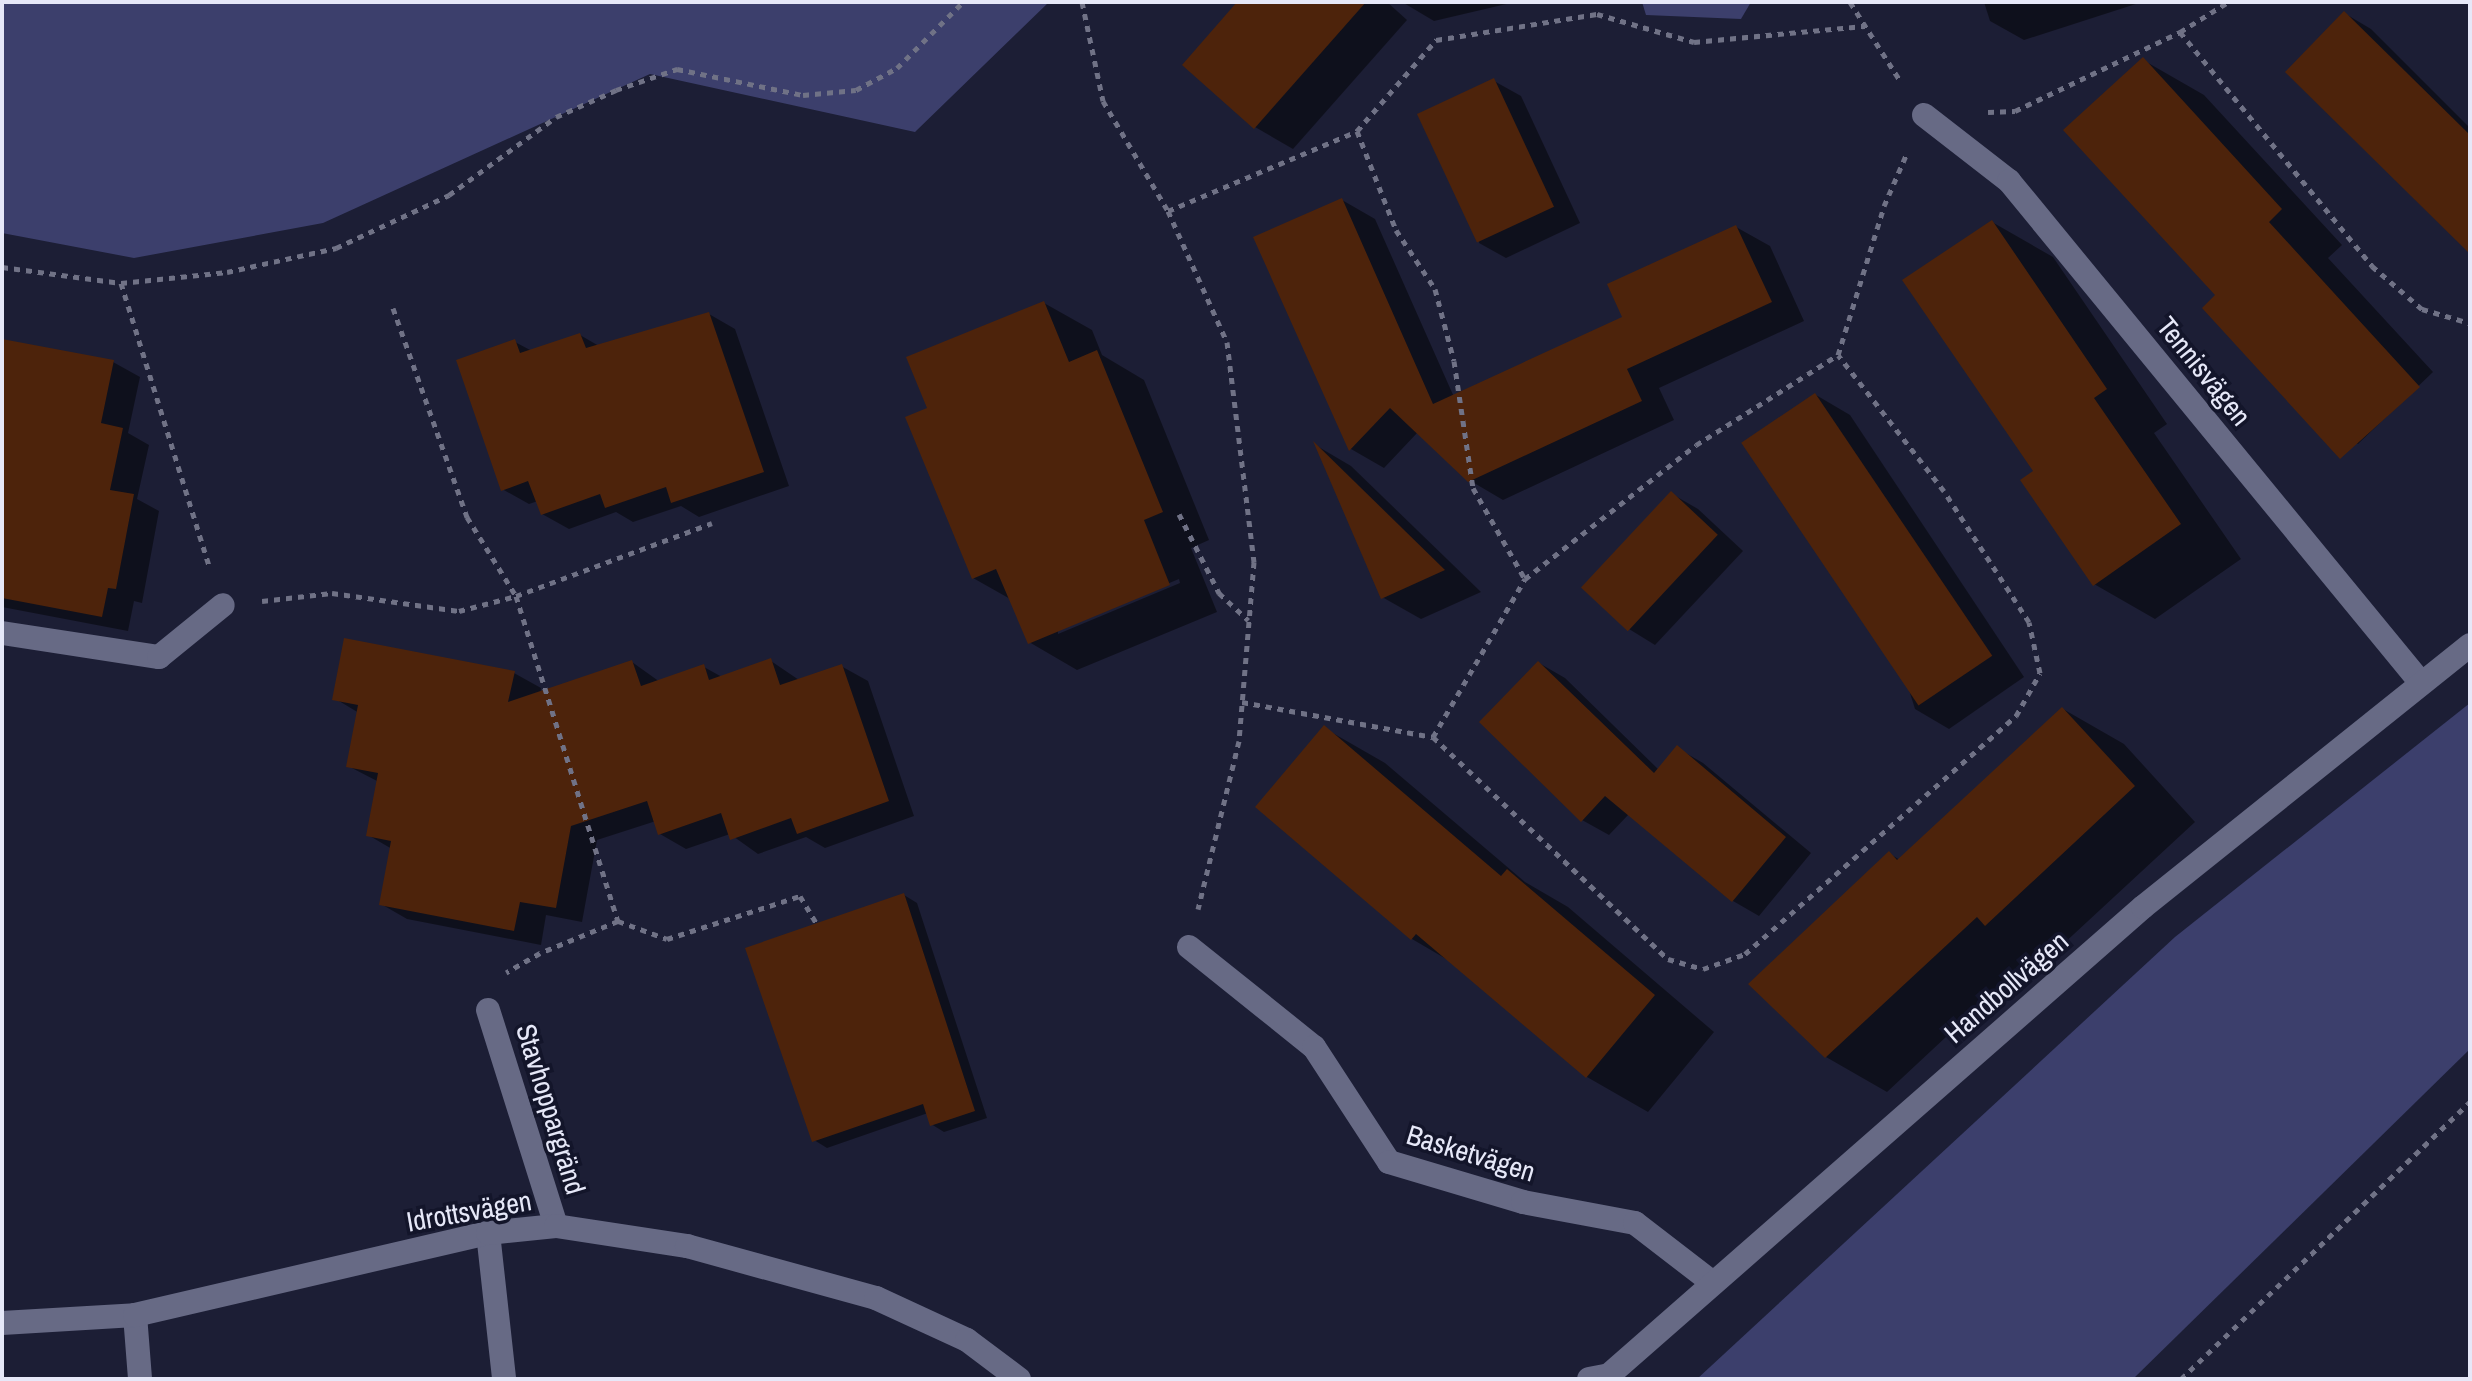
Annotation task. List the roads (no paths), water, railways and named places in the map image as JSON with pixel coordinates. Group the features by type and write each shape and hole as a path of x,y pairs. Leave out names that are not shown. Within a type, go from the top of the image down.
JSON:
{"street":[{"name":"Tennisvägen","path":"1924,115 2009,181 2421,683"},
{"path":"2,633 159,657 223,605"},
{"name":"Handbollvägen","path":"1589,1379 1609,1375 2143,907 2470,645"},
{"name":"Basketvägen","path":"1189,947 1314,1047 1389,1162 1523,1202 1635,1223 1713,1283"},
{"name":"Stavhoppargränd","path":"488,1010 556,1226"},
{"name":"Idrottsvägen","path":"2,1323 135,1315 488,1233 556,1226 687,1246 876,1298 967,1340 1019,1379"},
{"path":"488,1233 504,1379"},
{"path":"135,1315 140,1379"}]}
